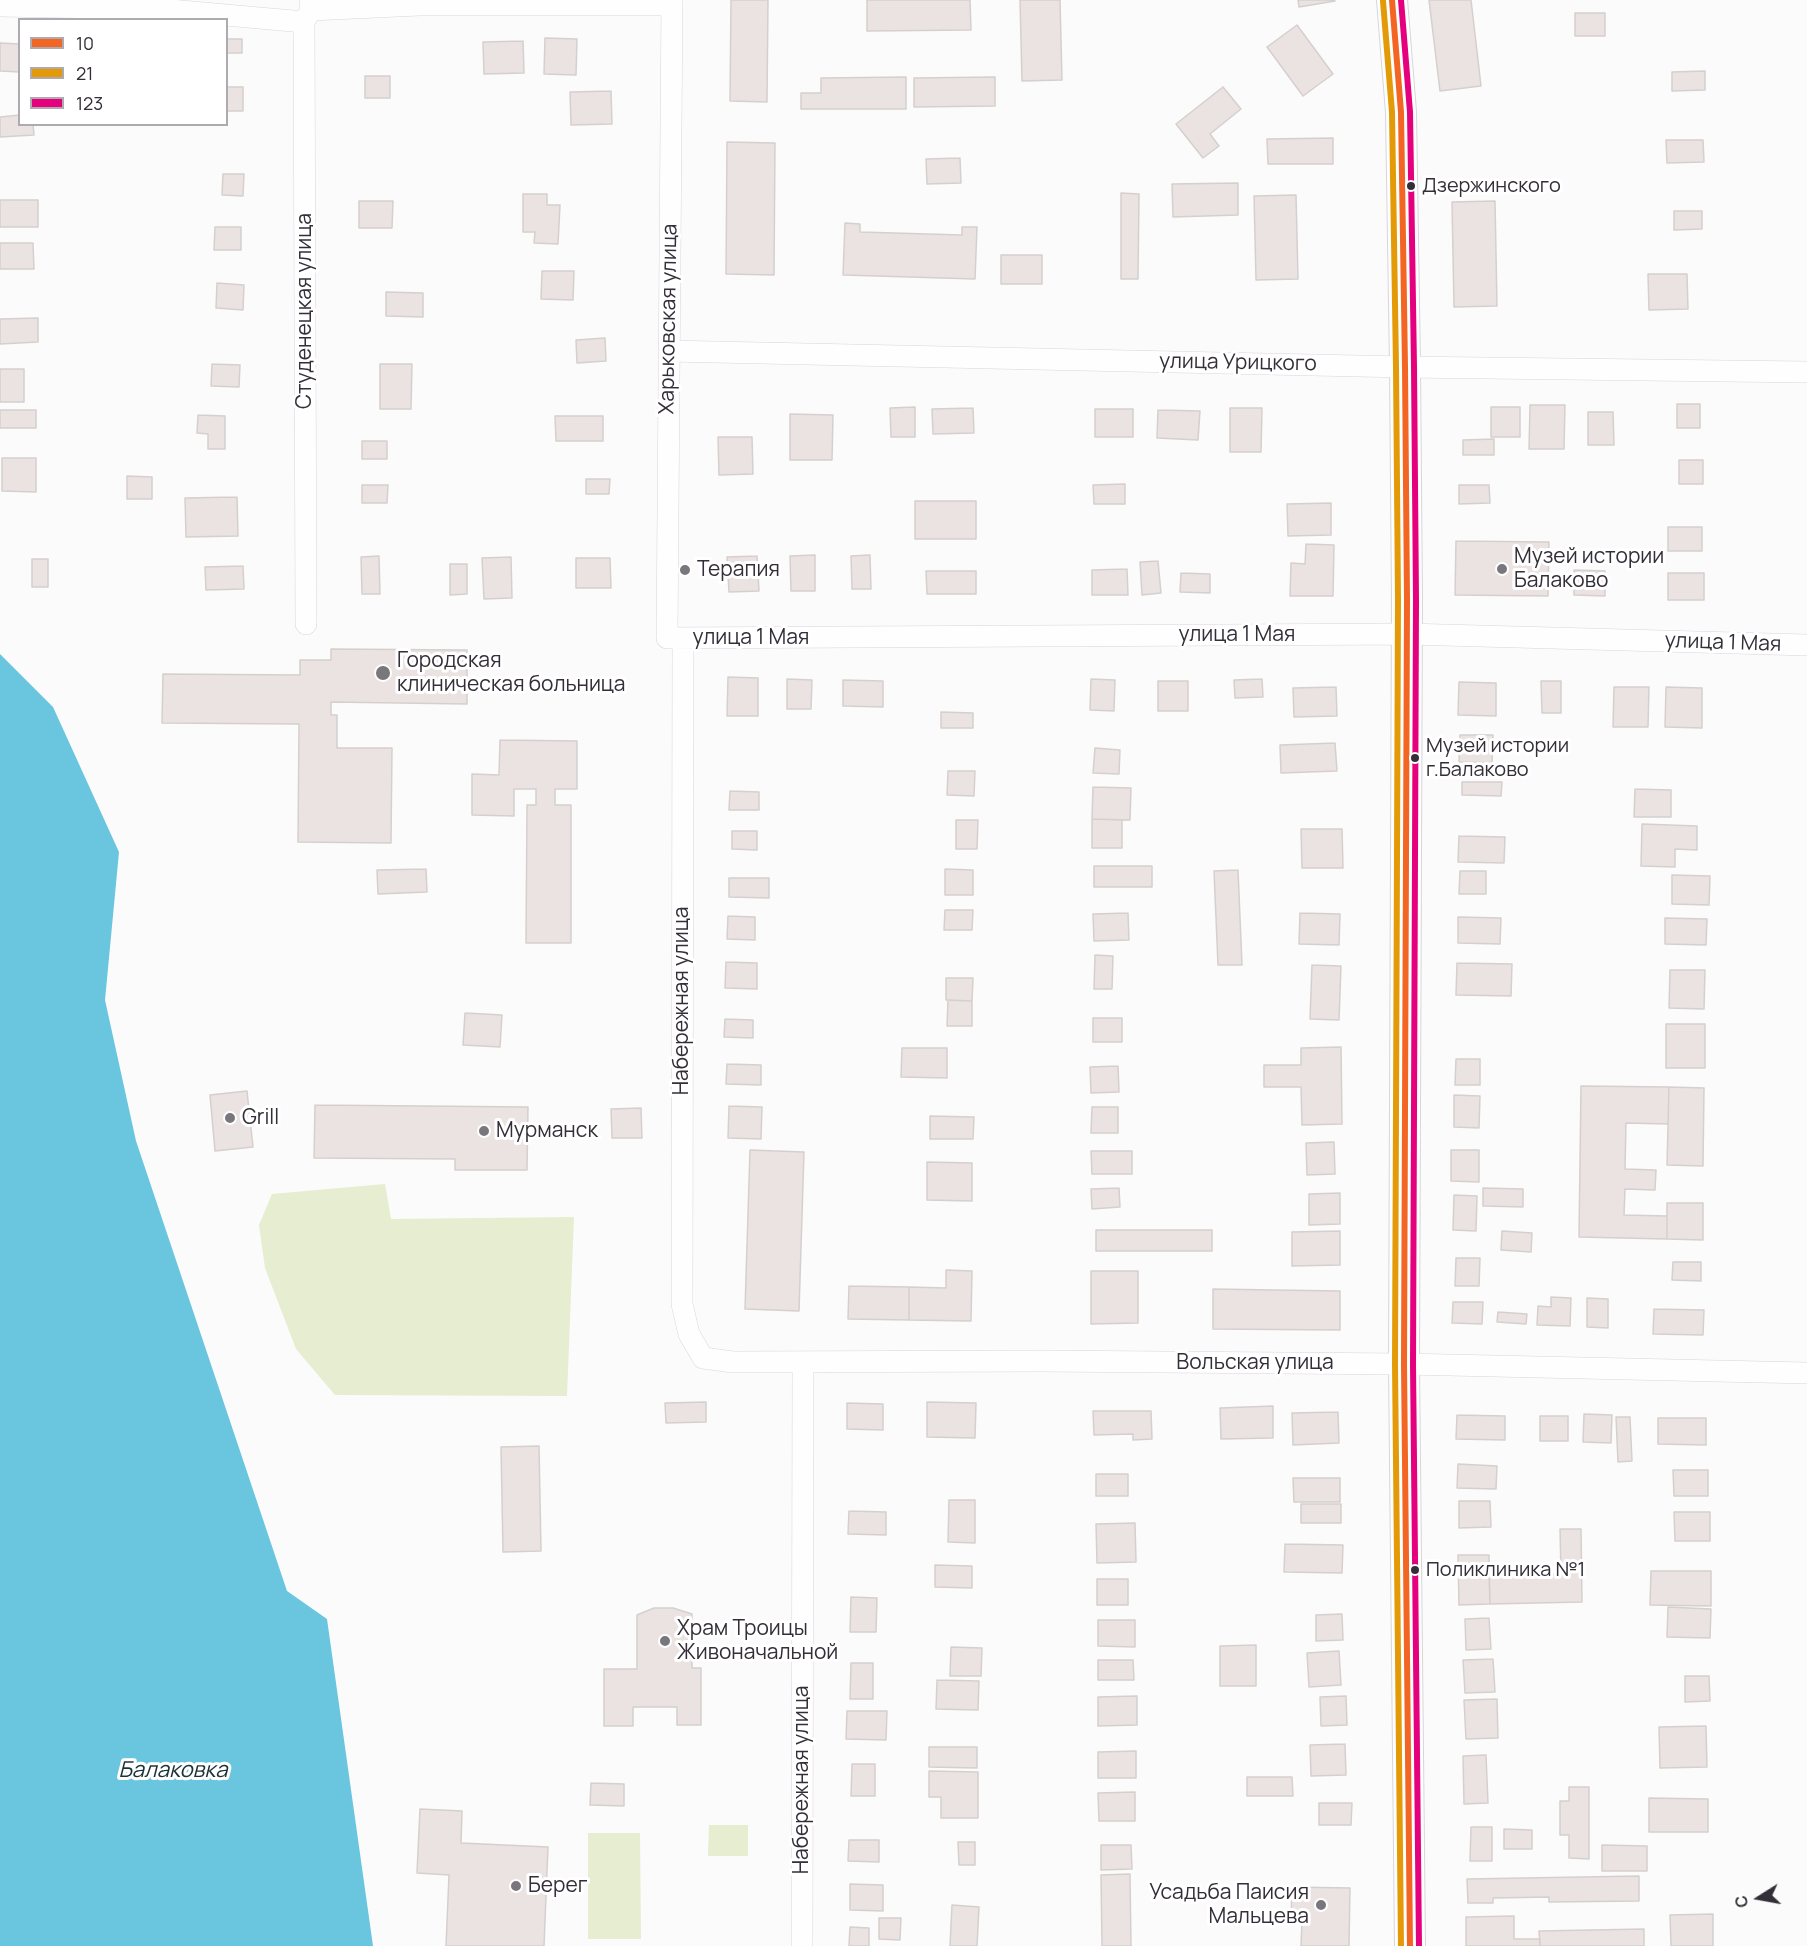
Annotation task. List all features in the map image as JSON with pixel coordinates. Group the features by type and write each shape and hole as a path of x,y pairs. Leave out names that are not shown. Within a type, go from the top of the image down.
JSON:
{"main road":[{"path":"1392,0 1401,112 1405,367 1407,634 1404,1364 1410,1946"}],"street":[{"path":"0,6 308,11 419,5 672,2"},
{"name":"Харьковская улица","path":"672,2 669,351 675,638"},
{"name":"Студенецкая улица","path":"306,624 308,11"},
{"name":"улица Урицкого","path":"669,351 1405,367 1807,372"},
{"name":"улица 1 Мая","path":"675,638 1407,634 1807,645"},
{"name":"Набережная улица","path":"675,638 682,1304 689,1334 704,1358"},
{"name":"Вольская улица","path":"704,1358 733,1362 1041,1361 1404,1364 1807,1373"},
{"name":"Набережная улица","path":"802,1946 803,1362"}],"green space":[{"path":"385,1184 391,1219 574,1217 567,1396 335,1395 296,1349 265,1268 259,1225 272,1194"},
{"path":"709,1825 748,1825 748,1856 708,1856"},
{"path":"588,1833 640,1833 641,1939 588,1939"}],"water":[{"name":"Балаковка","path":"0,654 53,707 119,852 105,1000 136,1141 287,1591 327,1619 373,1946 0,1946"}],"building":[{"path":"731,0 768,0 767,102 730,101"},
{"path":"867,0 970,0 971,30 867,31"},
{"path":"1020,0 1060,0 1062,80 1022,81"},
{"path":"1298,0 1334,0 1335,1 1299,7"},
{"path":"1429,0 1471,0 1481,86 1440,91"},
{"path":"1575,13 1605,13 1605,36 1575,36"},
{"path":"1297,25 1333,74 1303,96 1267,47"},
{"path":"545,38 577,39 576,75 544,74"},
{"path":"228,39 242,39 242,53 228,53"},
{"path":"523,41 524,73 484,74 483,42"},
{"path":"0,43 18,44 18,72 0,71"},
{"path":"1705,71 1705,90 1672,91 1672,72"},
{"path":"365,76 390,76 390,98 365,98"},
{"path":"906,77 906,109 801,109 801,93 821,93 821,78"},
{"path":"995,77 995,106 914,107 914,78"},
{"path":"228,87 243,87 243,111 228,111"},
{"path":"1223,87 1241,109 1210,134 1219,146 1203,158 1176,124"},
{"path":"611,91 612,124 571,125 570,92"},
{"path":"18,115 18,126 33,126 34,135 0,137 0,117"},
{"path":"1333,138 1333,164 1268,164 1267,139"},
{"path":"1666,140 1703,140 1704,162 1667,163"},
{"path":"727,142 775,143 774,275 726,274"},
{"path":"960,158 961,183 927,184 926,159"},
{"path":"223,174 244,174 243,196 222,195"},
{"path":"1238,183 1238,215 1173,217 1172,184"},
{"path":"1121,193 1139,194 1138,279 1121,279"},
{"path":"523,194 547,194 547,205 560,205 558,244 534,243 535,232 523,232"},
{"path":"1296,195 1298,279 1256,280 1254,196"},
{"path":"0,200 38,200 38,227 0,227"},
{"path":"359,201 393,201 392,228 359,228"},
{"path":"1495,201 1497,306 1454,307 1452,202"},
{"path":"1674,211 1702,211 1702,229 1674,230"},
{"path":"845,223 860,224 860,232 962,235 962,227 977,227 975,279 843,275"},
{"path":"215,227 241,227 241,250 214,250"},
{"path":"0,243 33,243 34,269 0,269"},
{"path":"1001,255 1042,255 1042,284 1001,284"},
{"path":"542,271 574,271 573,300 541,299"},
{"path":"1648,274 1687,274 1688,309 1649,310"},
{"path":"217,283 244,285 243,310 216,308"},
{"path":"386,292 423,293 423,317 386,316"},
{"path":"38,318 38,342 0,344 0,319"},
{"path":"605,338 606,361 577,363 576,340"},
{"path":"212,364 240,365 239,387 211,386"},
{"path":"380,364 412,364 411,409 380,409"},
{"path":"0,369 24,369 24,402 0,402"},
{"path":"1677,404 1700,404 1700,428 1677,428"},
{"path":"1530,405 1565,405 1564,449 1529,449"},
{"path":"915,407 915,437 891,437 890,408"},
{"path":"1491,407 1520,407 1520,437 1491,437"},
{"path":"973,408 974,433 933,434 932,409"},
{"path":"1230,408 1262,408 1261,452 1230,452"},
{"path":"1095,409 1133,409 1133,437 1095,437"},
{"path":"0,410 36,410 36,428 0,428"},
{"path":"1158,410 1200,411 1198,440 1157,438"},
{"path":"1588,412 1613,412 1614,445 1588,445"},
{"path":"790,414 833,415 832,460 790,460"},
{"path":"198,415 225,416 225,449 208,449 208,434 197,433"},
{"path":"555,416 603,416 603,441 556,441"},
{"path":"718,437 752,437 753,474 719,475"},
{"path":"1494,439 1494,455 1463,455 1463,440"},
{"path":"362,441 387,441 387,459 362,459"},
{"path":"2,458 36,458 36,492 2,491"},
{"path":"1679,460 1703,460 1703,484 1679,484"},
{"path":"127,476 152,477 152,499 127,499"},
{"path":"586,479 610,479 609,494 586,494"},
{"path":"1125,484 1125,504 1094,504 1093,485"},
{"path":"362,485 388,485 387,503 362,503"},
{"path":"1459,485 1489,485 1490,503 1459,504"},
{"path":"237,497 238,536 186,537 185,498"},
{"path":"915,501 976,501 976,539 915,539"},
{"path":"1331,503 1331,535 1288,536 1287,504"},
{"path":"1668,527 1702,527 1702,551 1668,551"},
{"name":"Музей истории Балаково","path":"1456,541 1549,542 1548,596 1455,595"},
{"path":"1306,544 1334,545 1333,596 1290,596 1291,563 1305,564"},
{"path":"815,555 815,591 791,591 790,556"},
{"path":"870,555 871,589 852,589 851,556"},
{"path":"379,556 380,594 362,594 361,557"},
{"path":"757,556 759,591 729,592 727,557"},
{"path":"511,557 512,598 484,599 482,558"},
{"path":"576,558 610,558 611,588 576,588"},
{"path":"32,559 48,559 48,587 32,587"},
{"path":"1158,561 1161,593 1142,595 1140,562"},
{"path":"450,564 467,564 467,594 450,595"},
{"path":"243,566 244,589 206,590 205,567"},
{"path":"1127,569 1128,595 1092,595 1092,570"},
{"path":"1574,570 1605,571 1605,596 1574,595"},
{"path":"926,571 976,571 976,594 927,594"},
{"path":"1181,573 1210,574 1210,593 1180,592"},
{"path":"1668,573 1704,573 1704,600 1668,600"},
{"path":"331,649 467,650 467,704 331,702 331,715 337,715 337,748 392,748 391,843 298,842 299,724 162,723 163,674 300,675 300,660 331,660"},
{"path":"728,677 758,678 758,716 727,716"},
{"path":"787,679 812,680 811,709 787,709"},
{"path":"1091,679 1115,680 1114,711 1090,710"},
{"path":"1262,679 1263,697 1235,698 1234,680"},
{"path":"843,680 883,681 883,707 843,706"},
{"path":"1158,681 1188,681 1188,711 1158,711"},
{"path":"1541,681 1561,681 1561,713 1542,713"},
{"path":"1459,682 1496,683 1496,716 1458,715"},
{"path":"1336,687 1337,716 1294,717 1293,688"},
{"path":"1614,687 1649,687 1648,727 1613,727"},
{"path":"1666,687 1702,688 1702,728 1665,727"},
{"path":"941,712 973,713 973,728 941,728"},
{"path":"1460,735 1493,735 1492,763 1459,762"},
{"path":"500,740 577,741 577,789 555,789 555,805 571,805 571,943 526,943 527,805 536,805 536,789 514,789 514,816 472,815 472,774 499,775"},
{"path":"1335,743 1337,771 1281,773 1280,745"},
{"path":"1095,748 1120,750 1119,774 1093,773"},
{"path":"948,771 975,771 974,796 947,795"},
{"path":"1462,782 1502,782 1501,796 1462,795"},
{"path":"1093,787 1131,788 1130,820 1092,819"},
{"path":"1635,789 1671,790 1671,817 1634,817"},
{"path":"730,791 759,792 759,810 729,810"},
{"path":"1092,819 1122,820 1122,848 1092,848"},
{"path":"956,820 978,820 977,849 956,849"},
{"path":"1642,824 1697,826 1697,850 1675,849 1675,867 1641,866"},
{"path":"1301,829 1342,829 1343,868 1302,868"},
{"path":"732,831 757,831 757,850 732,849"},
{"path":"1459,836 1505,837 1504,863 1458,862"},
{"path":"1094,866 1152,866 1152,887 1094,887"},
{"path":"426,869 427,892 378,894 377,870"},
{"path":"945,869 973,870 973,895 945,895"},
{"path":"1238,870 1242,965 1218,965 1214,871"},
{"path":"1460,871 1486,871 1486,894 1459,894"},
{"path":"1672,875 1710,876 1709,905 1672,904"},
{"path":"729,878 769,878 769,898 729,897"},
{"path":"945,910 973,910 972,930 944,930"},
{"path":"1128,913 1129,940 1094,941 1093,914"},
{"path":"1300,913 1340,914 1339,945 1299,944"},
{"path":"728,916 755,917 755,940 727,939"},
{"path":"1458,917 1501,918 1500,944 1458,943"},
{"path":"1665,918 1707,919 1706,945 1665,944"},
{"path":"1095,955 1113,956 1112,989 1094,989"},
{"path":"726,962 757,963 757,989 725,988"},
{"path":"1457,963 1512,964 1511,996 1456,995"},
{"path":"1312,965 1341,966 1339,1020 1310,1019"},
{"path":"1670,970 1705,970 1704,1009 1669,1008"},
{"path":"946,978 973,978 972,1001 946,1000"},
{"path":"948,1000 972,1001 972,1026 947,1026"},
{"path":"465,1013 502,1015 500,1047 463,1045"},
{"path":"1093,1018 1122,1018 1122,1042 1093,1042"},
{"path":"725,1019 753,1020 753,1038 724,1037"},
{"path":"1666,1024 1705,1024 1705,1068 1666,1068"},
{"path":"1341,1047 1342,1124 1302,1125 1301,1087 1264,1087 1264,1065 1301,1065 1301,1048"},
{"path":"902,1048 947,1048 947,1078 901,1077"},
{"path":"1456,1059 1480,1059 1480,1085 1455,1085"},
{"path":"727,1064 761,1065 761,1085 726,1084"},
{"path":"1118,1066 1119,1092 1091,1093 1090,1067"},
{"path":"1581,1086 1669,1087 1668,1124 1626,1123 1625,1169 1656,1170 1655,1190 1625,1189 1624,1215 1667,1216 1667,1239 1579,1237"},
{"path":"1669,1087 1704,1088 1703,1166 1667,1165"},
{"path":"247,1091 253,1147 215,1151 210,1095"},
{"path":"1454,1095 1480,1096 1479,1128 1454,1127"},
{"path":"315,1105 528,1107 527,1170 455,1170 455,1159 314,1158"},
{"path":"729,1106 762,1107 761,1139 728,1138"},
{"path":"1092,1107 1118,1107 1118,1133 1091,1133"},
{"path":"641,1108 642,1138 612,1138 611,1109"},
{"path":"930,1116 974,1117 973,1139 930,1139"},
{"path":"1334,1142 1335,1174 1307,1175 1306,1143"},
{"path":"750,1150 804,1152 799,1311 745,1309"},
{"path":"1451,1150 1479,1150 1479,1182 1451,1181"},
{"path":"1091,1151 1132,1151 1132,1174 1092,1174"},
{"path":"927,1162 972,1163 972,1201 927,1200"},
{"path":"1119,1188 1120,1207 1092,1209 1091,1189"},
{"path":"1483,1188 1523,1189 1523,1207 1483,1206"},
{"path":"1340,1193 1340,1224 1309,1225 1309,1194"},
{"path":"1454,1195 1477,1196 1476,1231 1453,1230"},
{"path":"1667,1203 1703,1203 1703,1240 1667,1239"},
{"path":"1096,1230 1212,1230 1212,1251 1096,1251"},
{"path":"1340,1231 1340,1265 1292,1266 1292,1232"},
{"path":"1502,1231 1532,1233 1531,1252 1501,1250"},
{"path":"1456,1258 1480,1258 1479,1286 1455,1286"},
{"path":"1673,1262 1701,1262 1701,1281 1672,1280"},
{"path":"946,1270 972,1271 971,1321 909,1320 909,1287 946,1288"},
{"path":"1091,1271 1138,1271 1138,1323 1091,1324"},
{"path":"849,1286 909,1287 909,1320 848,1319"},
{"path":"1213,1289 1340,1291 1340,1330 1213,1329"},
{"path":"1551,1297 1571,1298 1570,1326 1537,1325 1538,1306 1551,1307"},
{"path":"1587,1298 1608,1299 1608,1328 1587,1327"},
{"path":"1453,1302 1483,1302 1482,1324 1452,1323"},
{"path":"1654,1309 1704,1310 1703,1335 1653,1334"},
{"path":"1498,1312 1527,1314 1526,1324 1497,1322"},
{"path":"706,1402 706,1422 666,1423 665,1403"},
{"path":"927,1402 976,1403 975,1438 927,1437"},
{"path":"847,1403 883,1404 883,1430 847,1429"},
{"path":"1273,1406 1273,1438 1221,1439 1220,1408"},
{"path":"1093,1411 1151,1411 1152,1439 1133,1440 1133,1434 1094,1435"},
{"path":"1338,1412 1339,1443 1293,1445 1292,1413"},
{"path":"1584,1414 1612,1415 1611,1443 1583,1442"},
{"path":"1457,1415 1505,1416 1505,1440 1456,1439"},
{"path":"1540,1416 1568,1416 1568,1441 1540,1441"},
{"path":"1616,1417 1630,1417 1632,1461 1618,1462"},
{"path":"1658,1418 1706,1418 1706,1445 1658,1444"},
{"path":"539,1446 541,1551 503,1552 501,1447"},
{"path":"1458,1464 1497,1466 1496,1489 1457,1488"},
{"path":"1673,1470 1708,1470 1708,1496 1674,1496"},
{"path":"1096,1474 1128,1474 1128,1496 1096,1496"},
{"path":"1293,1478 1340,1478 1340,1502 1294,1502"},
{"path":"949,1500 975,1500 975,1543 948,1542"},
{"path":"1459,1501 1490,1501 1491,1527 1459,1528"},
{"path":"1301,1504 1341,1504 1341,1523 1301,1523"},
{"path":"849,1511 886,1512 886,1535 848,1534"},
{"path":"1674,1512 1710,1512 1710,1541 1675,1541"},
{"path":"1135,1523 1136,1562 1097,1563 1096,1524"},
{"path":"1560,1529 1581,1529 1582,1602 1490,1604 1489,1575 1561,1574"},
{"path":"1285,1544 1343,1545 1342,1573 1284,1572"},
{"path":"1458,1555 1489,1555 1490,1604 1459,1605"},
{"path":"935,1565 972,1566 972,1588 935,1587"},
{"path":"1651,1571 1711,1571 1711,1606 1650,1605"},
{"path":"1097,1579 1128,1579 1128,1605 1097,1605"},
{"path":"851,1597 877,1598 876,1632 850,1632"},
{"path":"1668,1607 1711,1609 1710,1638 1667,1637"},
{"name":"Храм Троицы Живоначальной","path":"654,1608 673,1608 692,1614 692,1668 701,1668 701,1725 677,1725 677,1707 633,1707 633,1726 604,1726 604,1669 637,1669 637,1615"},
{"path":"1342,1614 1343,1640 1316,1641 1316,1615"},
{"path":"1489,1618 1491,1649 1466,1650 1465,1619"},
{"path":"1098,1620 1135,1620 1135,1647 1098,1646"},
{"path":"1256,1645 1256,1686 1220,1686 1220,1646"},
{"path":"951,1647 982,1648 981,1676 950,1676"},
{"path":"1339,1651 1341,1685 1309,1687 1307,1653"},
{"path":"1493,1659 1495,1692 1465,1693 1463,1660"},
{"path":"1098,1660 1133,1660 1134,1680 1098,1680"},
{"path":"851,1663 873,1663 873,1699 850,1699"},
{"path":"1685,1676 1709,1676 1710,1701 1685,1702"},
{"path":"937,1680 979,1681 978,1710 936,1709"},
{"path":"1137,1696 1137,1725 1098,1726 1098,1697"},
{"path":"1346,1696 1347,1725 1321,1726 1320,1697"},
{"path":"1497,1699 1498,1738 1466,1739 1464,1700"},
{"path":"847,1711 887,1711 886,1740 846,1739"},
{"path":"1706,1726 1707,1767 1660,1768 1659,1727"},
{"path":"1345,1744 1346,1775 1311,1776 1310,1745"},
{"path":"929,1747 977,1747 977,1768 929,1767"},
{"path":"1136,1751 1136,1778 1098,1778 1098,1752"},
{"path":"1486,1755 1488,1803 1464,1804 1463,1756"},
{"path":"852,1764 875,1764 875,1796 851,1796"},
{"path":"929,1771 978,1772 978,1818 941,1818 941,1797 929,1797"},
{"path":"1247,1777 1292,1777 1293,1796 1247,1796"},
{"path":"591,1783 624,1784 624,1806 590,1805"},
{"path":"1569,1787 1589,1787 1589,1859 1569,1858 1569,1835 1560,1835 1560,1801 1569,1801"},
{"path":"1135,1792 1135,1821 1099,1821 1098,1793"},
{"path":"1649,1798 1708,1799 1708,1832 1649,1832"},
{"path":"1319,1803 1352,1803 1351,1825 1319,1825"},
{"path":"420,1809 462,1811 461,1843 548,1847 544,1946 446,1946 449,1875 417,1873"},
{"path":"1471,1827 1492,1827 1492,1861 1470,1861"},
{"path":"1504,1829 1532,1830 1532,1849 1504,1849"},
{"path":"849,1840 879,1840 879,1862 848,1861"},
{"path":"958,1842 975,1842 975,1865 959,1865"},
{"path":"1101,1845 1131,1845 1132,1869 1101,1870"},
{"path":"1602,1845 1647,1846 1647,1871 1602,1871"},
{"path":"1130,1874 1131,1946 1102,1946 1101,1875"},
{"path":"1639,1876 1639,1901 1549,1902 1549,1897 1493,1898 1493,1903 1468,1903 1467,1879"},
{"path":"850,1884 883,1885 883,1911 850,1910"},
{"name":"Усадьба Паисия Мальцева","path":"1292,1887 1350,1888 1349,1946 1301,1946 1302,1922 1291,1922"},
{"path":"952,1905 979,1907 977,1946 950,1946"},
{"path":"1713,1914 1713,1946 1671,1946 1670,1915"},
{"path":"1514,1916 1514,1939 1540,1939 1540,1946 1466,1946 1466,1917"},
{"path":"879,1918 901,1918 900,1940 879,1939"},
{"path":"850,1927 869,1928 869,1946 849,1946"},
{"path":"1644,1929 1644,1946 1540,1946 1539,1931"}],"transit line":[{"name":"10","path":"1392,0 1401,112 1405,367 1407,600 1404,1364 1410,1946"},
{"name":"123","path":"1401,0 1410,112 1414,367 1416,600 1413,1364 1419,1946"},
{"name":"21","path":"1383,1 1392,112 1396,367 1398,600 1395,1364 1401,1946"}],"place":[{"name":"Дзержинского","path":"1411,186"},
{"name":"Музей истории Балаково","path":"1502,569"},
{"name":"Терапия","path":"685,570"},
{"name":"Городская клиническая больница","path":"383,673"},
{"name":"Музей истории г.Балаково","path":"1415,758"},
{"name":"Grill","path":"230,1118"},
{"name":"Мурманск","path":"484,1131"},
{"name":"Поликлиника №1","path":"1415,1570"},
{"name":"Храм Троицы Живоначальной","path":"665,1641"},
{"name":"Берег","path":"516,1886"},
{"name":"Усадьба Паисия Мальцева","path":"1321,1905"}]}
